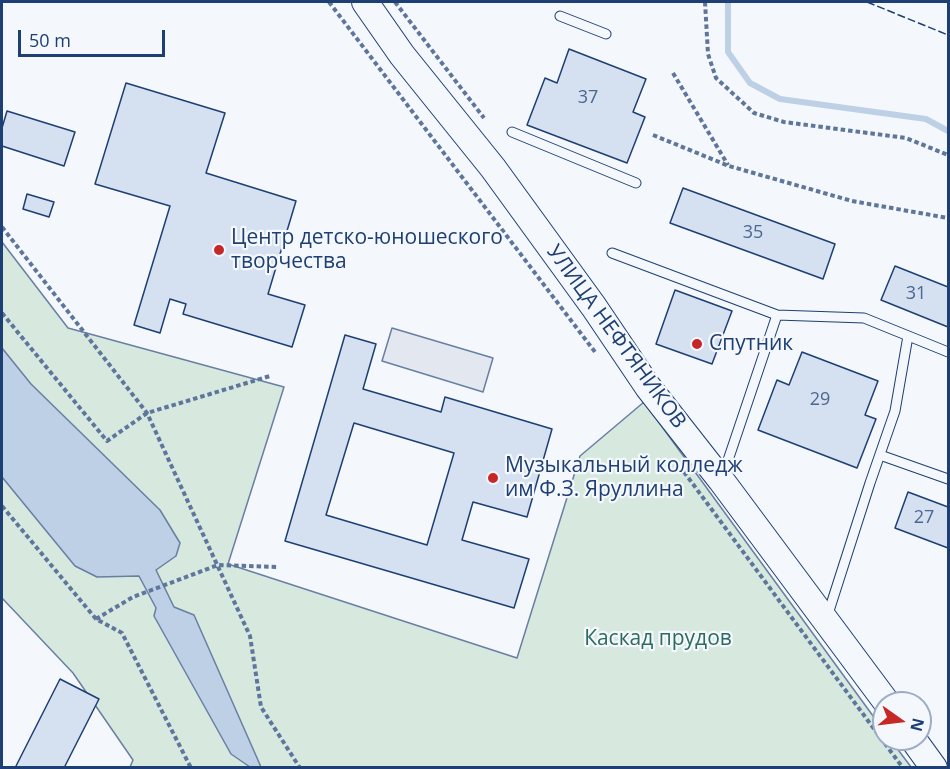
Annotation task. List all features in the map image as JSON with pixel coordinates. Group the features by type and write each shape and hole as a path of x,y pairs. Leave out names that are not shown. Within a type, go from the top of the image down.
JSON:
{"street":[{"name":"УЛИЦА НЕФТЯНИКОВ","path":"365,2 402,55 518,203 594,307 648,387 721,480 878,691"},
{"path":"922,751 934,768"}],"lane":[{"path":"560,16 606,34"},
{"path":"512,132 636,183"},
{"path":"612,253 777,315 864,318 948,352"},
{"path":"721,480 777,315"},
{"path":"826,620 896,411 908,336"},
{"path":"880,455 948,479"}],"path":[{"path":"705,2 708,54 716,78 754,113 784,122 906,138 948,154"},
{"path":"673,73 729,166"},
{"path":"653,135 729,166 852,201 948,218"},
{"path":"2,227 147,413 250,636 261,707 300,768"},
{"path":"2,313 107,441 147,413 270,376"},
{"path":"2,506 96,619 122,633 191,768"},
{"path":"96,619 133,597 218,565 278,567"}],"green space":[{"name":"Каскад прудов","path":"2,242 68,328 284,387 228,564 517,658 580,456 644,402 872,715 872,751 899,751 911,767 130,767 133,760 73,673 2,598"}],"shaded area":[{"path":"392,328 493,358 483,392 382,361"}],"water":[{"path":"2,348 31,384 160,510 180,543 176,556 156,570 174,607 194,615 261,767 250,767 231,754 154,616 156,608 139,576 97,577 75,566 2,477"}],"building":[{"path":"569,49 646,79 633,112 645,117 627,163 527,125 545,78 557,83"},
{"name":"Центр детско-юношеского творчества","path":"126,83 225,113 206,173 296,201 268,294 305,305 292,347 183,314 186,304 170,299 160,333 134,325 170,206 95,184"},
{"path":"7,111 75,132 64,166 2,146 2,128"},
{"path":"683,188 835,244 823,279 670,223"},
{"path":"27,194 54,202 49,217 23,209"},
{"path":"895,266 948,287 948,327 881,300"},
{"path":"675,290 732,311 712,364 656,344"},
{"name":"Музыкальный колледж им Ф.З. Яруллина","path":"345,335 376,344 363,389 441,412 445,397 552,429 527,517 473,502 462,540 529,559 514,608 285,541","holes":["354,423 454,453 427,545 326,515"]},
{"path":"802,352 878,381 865,415 876,419 857,468 758,430 777,380 789,385"},
{"path":"908,492 948,507 948,548 895,528"},
{"path":"60,679 99,699 64,768 15,768"}],"waterway":[{"path":"728,2 728,52 750,83 780,99 926,119 948,131"}],"fence":[{"path":"867,2 948,35"}],"place":[{"name":"Центр детско-юношеского творчества","path":"219,250"},
{"name":"Спутник","path":"697,344"},
{"name":"Музыкальный колледж им Ф.З. Яруллина","path":"493,478"}]}
